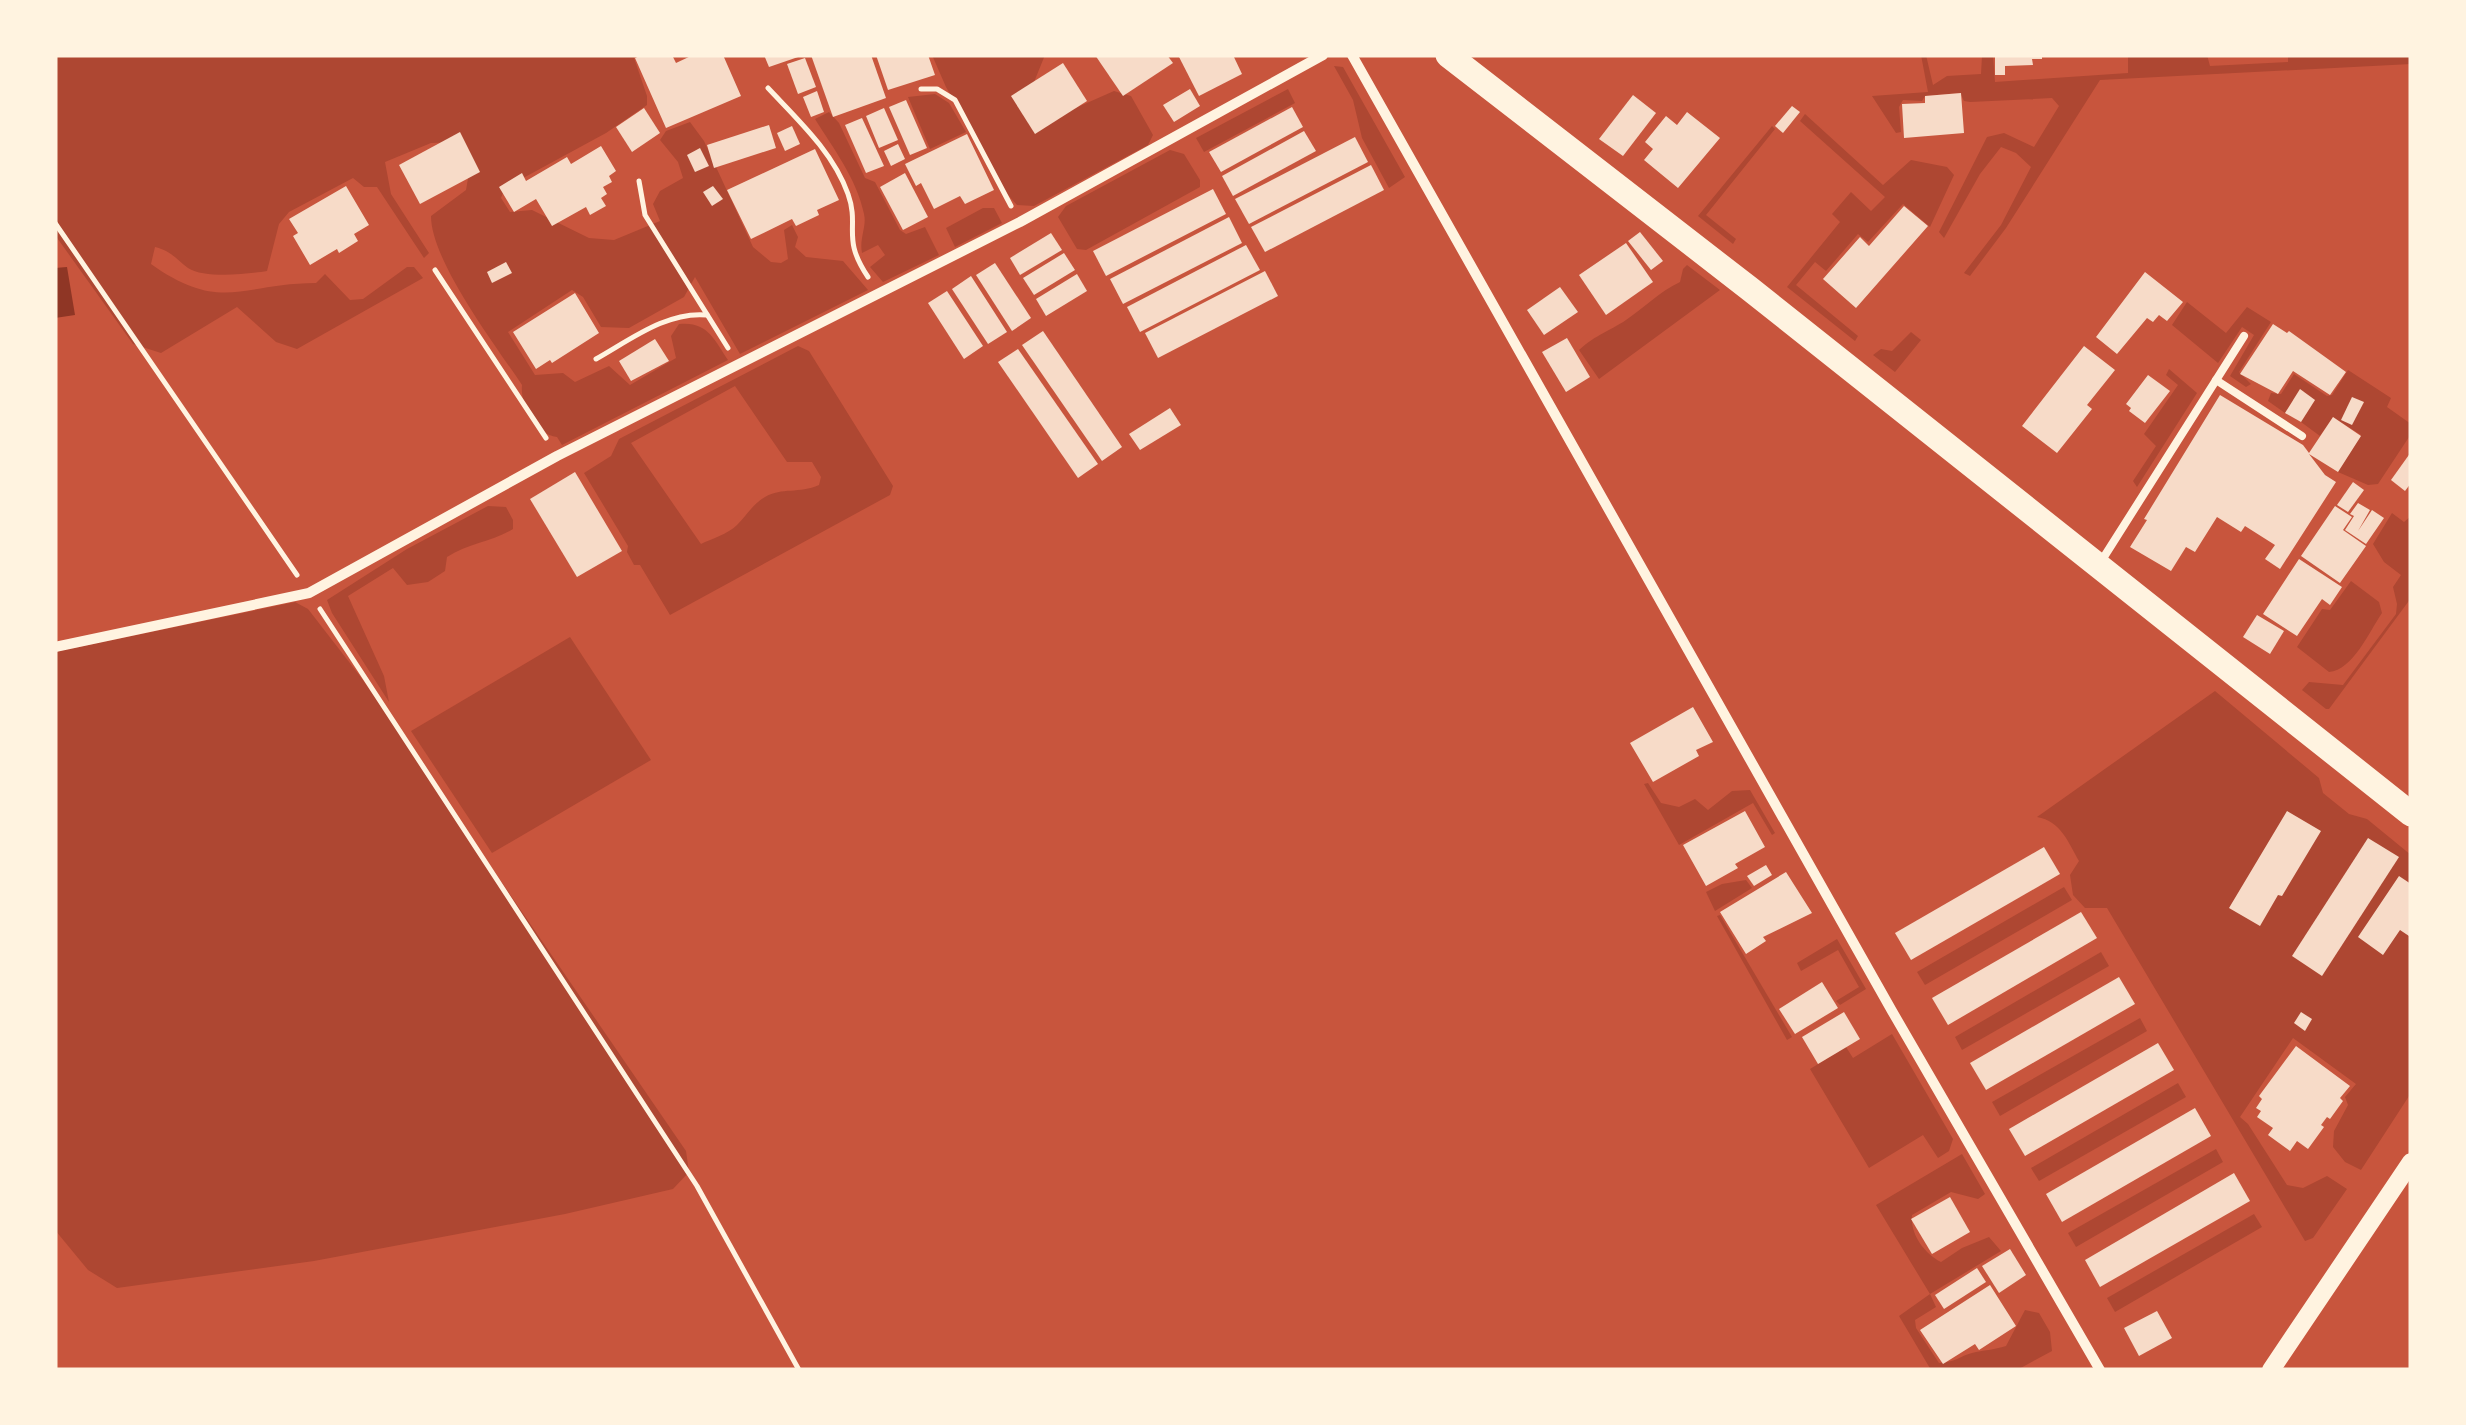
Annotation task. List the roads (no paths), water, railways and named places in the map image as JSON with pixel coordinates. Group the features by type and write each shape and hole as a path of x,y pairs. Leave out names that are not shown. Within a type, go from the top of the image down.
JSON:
{"main road":[{"path":"1448,55 1750,289 2411,814"}],"street":[{"path":"55,646 309,593 557,456 1020,222 1323,55"},
{"path":"1352,55 2100,1370"},
{"path":"2271,1370 2411,1162"}],"lane":[{"path":"2098,566 2244,336"},
{"path":"2216,380 2302,436"}]}
